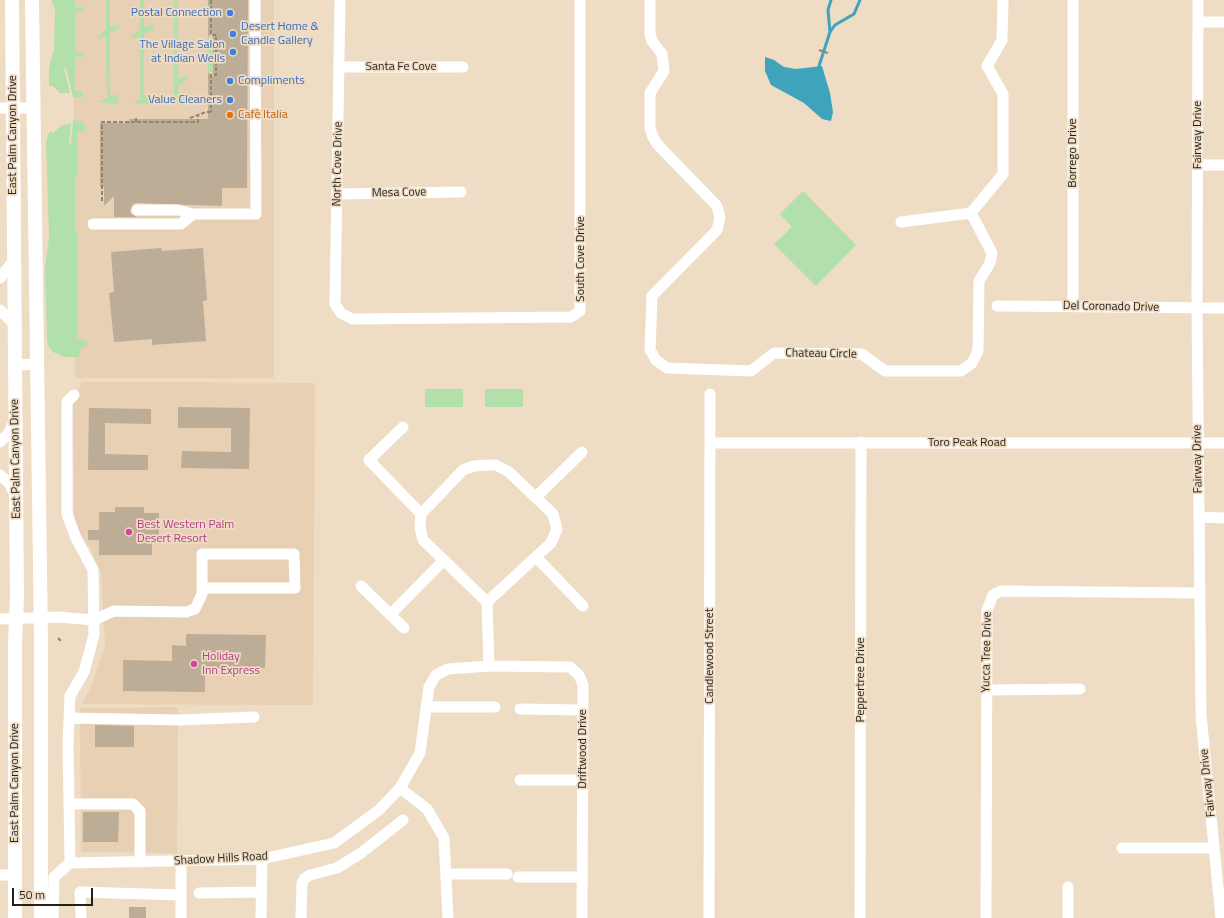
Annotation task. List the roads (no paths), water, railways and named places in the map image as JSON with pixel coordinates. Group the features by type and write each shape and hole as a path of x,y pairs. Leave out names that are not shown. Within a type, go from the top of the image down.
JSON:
{"main road":[{"name":"East Palm Canyon Drive","path":"12,0 6,108 14,260 17,498 17,618 15,644 15,918"},
{"name":"East Palm Canyon Drive","path":"32,0 38,364 42,918"}],"street":[{"path":"138,210 178,210 193,214 256,214 255,0"},
{"name":"North Cove Drive","path":"340,0 335,304 341,314 352,319"},
{"name":"South Cove Drive","path":"352,319 571,317 580,311 580,0"},
{"name":"Chateau Circle","path":"650,0 650,34 652,41 662,54 664,71 650,93 650,128 657,144 717,206 720,218 717,230 652,296 650,350 656,360 662,365 674,370 750,371 774,353 862,354 884,370 961,371 972,363 978,351 979,281 990,263 992,253 971,213"},
{"path":"901,222 971,213 1003,174 1002,94 987,66 1002,40 1003,0"},
{"name":"Borrego Drive","path":"1073,0 1073,306"},
{"name":"Fairway Drive","path":"1198,0 1197,308 1201,715 1221,918"},
{"path":"1198,22 1224,22"},
{"name":"Santa Fe Cove","path":"340,67 463,67"},
{"path":"6,108 33,108"},
{"path":"1198,165 1224,165"},
{"name":"Mesa Cove","path":"338,194 461,192"},
{"path":"93,224 181,224 193,214"},
{"path":"0,278 14,260"},
{"name":"Del Coronado Drive","path":"997,306 1224,308"},
{"path":"0,310 15,325"},
{"path":"15,365 38,364"},
{"name":"Candlewood Street","path":"709,918 710,394"},
{"path":"53,918 54,877 70,863 70,696 84,672 94,634 93,570 76,538 67,514 67,402 74,395"},
{"path":"0,442 9,432 16,419"},
{"path":"403,427 369,460 421,514"},
{"name":"Toro Peak Road","path":"710,444 861,442 1224,443"},
{"name":"Peppertree Drive","path":"860,918 861,442"},
{"path":"536,497 582,452"},
{"path":"487,602 551,543 556,536 557,530 553,514 536,497 503,468 488,465 474,466 463,470 421,514 420,528 423,540 487,602 489,666"},
{"path":"0,475 9,483 17,498"},
{"path":"1199,517 1224,518"},
{"path":"0,618 58,617 94,620 114,611 186,612 195,609 202,594 202,588 202,554 294,554 295,588 202,588"},
{"path":"536,557 583,606"},
{"path":"390,615 444,560"},
{"path":"362,586 404,628"},
{"name":"Yucca Tree Drive","path":"986,918 987,610 993,595 1001,591 1200,593"},
{"name":"Driftwood Drive","path":"448,669 489,666 570,667 579,675 583,685 582,918"},
{"name":"Shadow Hills Road","path":"70,863 262,859 334,843 378,810 400,788 420,753 429,687 436,675 448,669"},
{"path":"986,690 1080,690"},
{"path":"426,707 495,708"},
{"path":"520,708 583,710"},
{"path":"69,718 180,720 254,717"},
{"path":"520,780 583,780"},
{"path":"400,788 427,809 444,838 448,918"},
{"path":"69,804 133,804 140,811 140,862"},
{"path":"301,918 302,883 304,878 337,868 361,853 403,820"},
{"path":"1122,848 1214,848"},
{"path":"261,918 262,859"},
{"path":"181,861 181,918"},
{"path":"446,874 507,874"},
{"path":"0,875 15,875"},
{"path":"518,877 582,877"},
{"path":"1068,887 1068,918"},
{"path":"81,918 80,892 181,895"},
{"path":"200,893 261,892"}],"water":[{"path":"765,57 774,60 784,67 796,69 822,66 830,93 833,112 831,121 822,119 804,103 771,85 765,71"}],"waterway":[{"path":"830,32 828,10 831,0"},
{"path":"819,66 830,32 835,25 854,14 860,0"}],"place":[{"name":"Postal Connection","path":"230,13"},
{"name":"Desert Home & Candle Gallery","path":"233,34"},
{"name":"The Village Salon at Indian Wells","path":"233,52"},
{"name":"Compliments","path":"230,81"},
{"name":"Value Cleaners","path":"230,100"},
{"name":"Cafè Italia","path":"230,115"},
{"name":"Best Western Palm Desert Resort","path":"129,532"},
{"name":"Holiday Inn Express","path":"194,664"}]}
